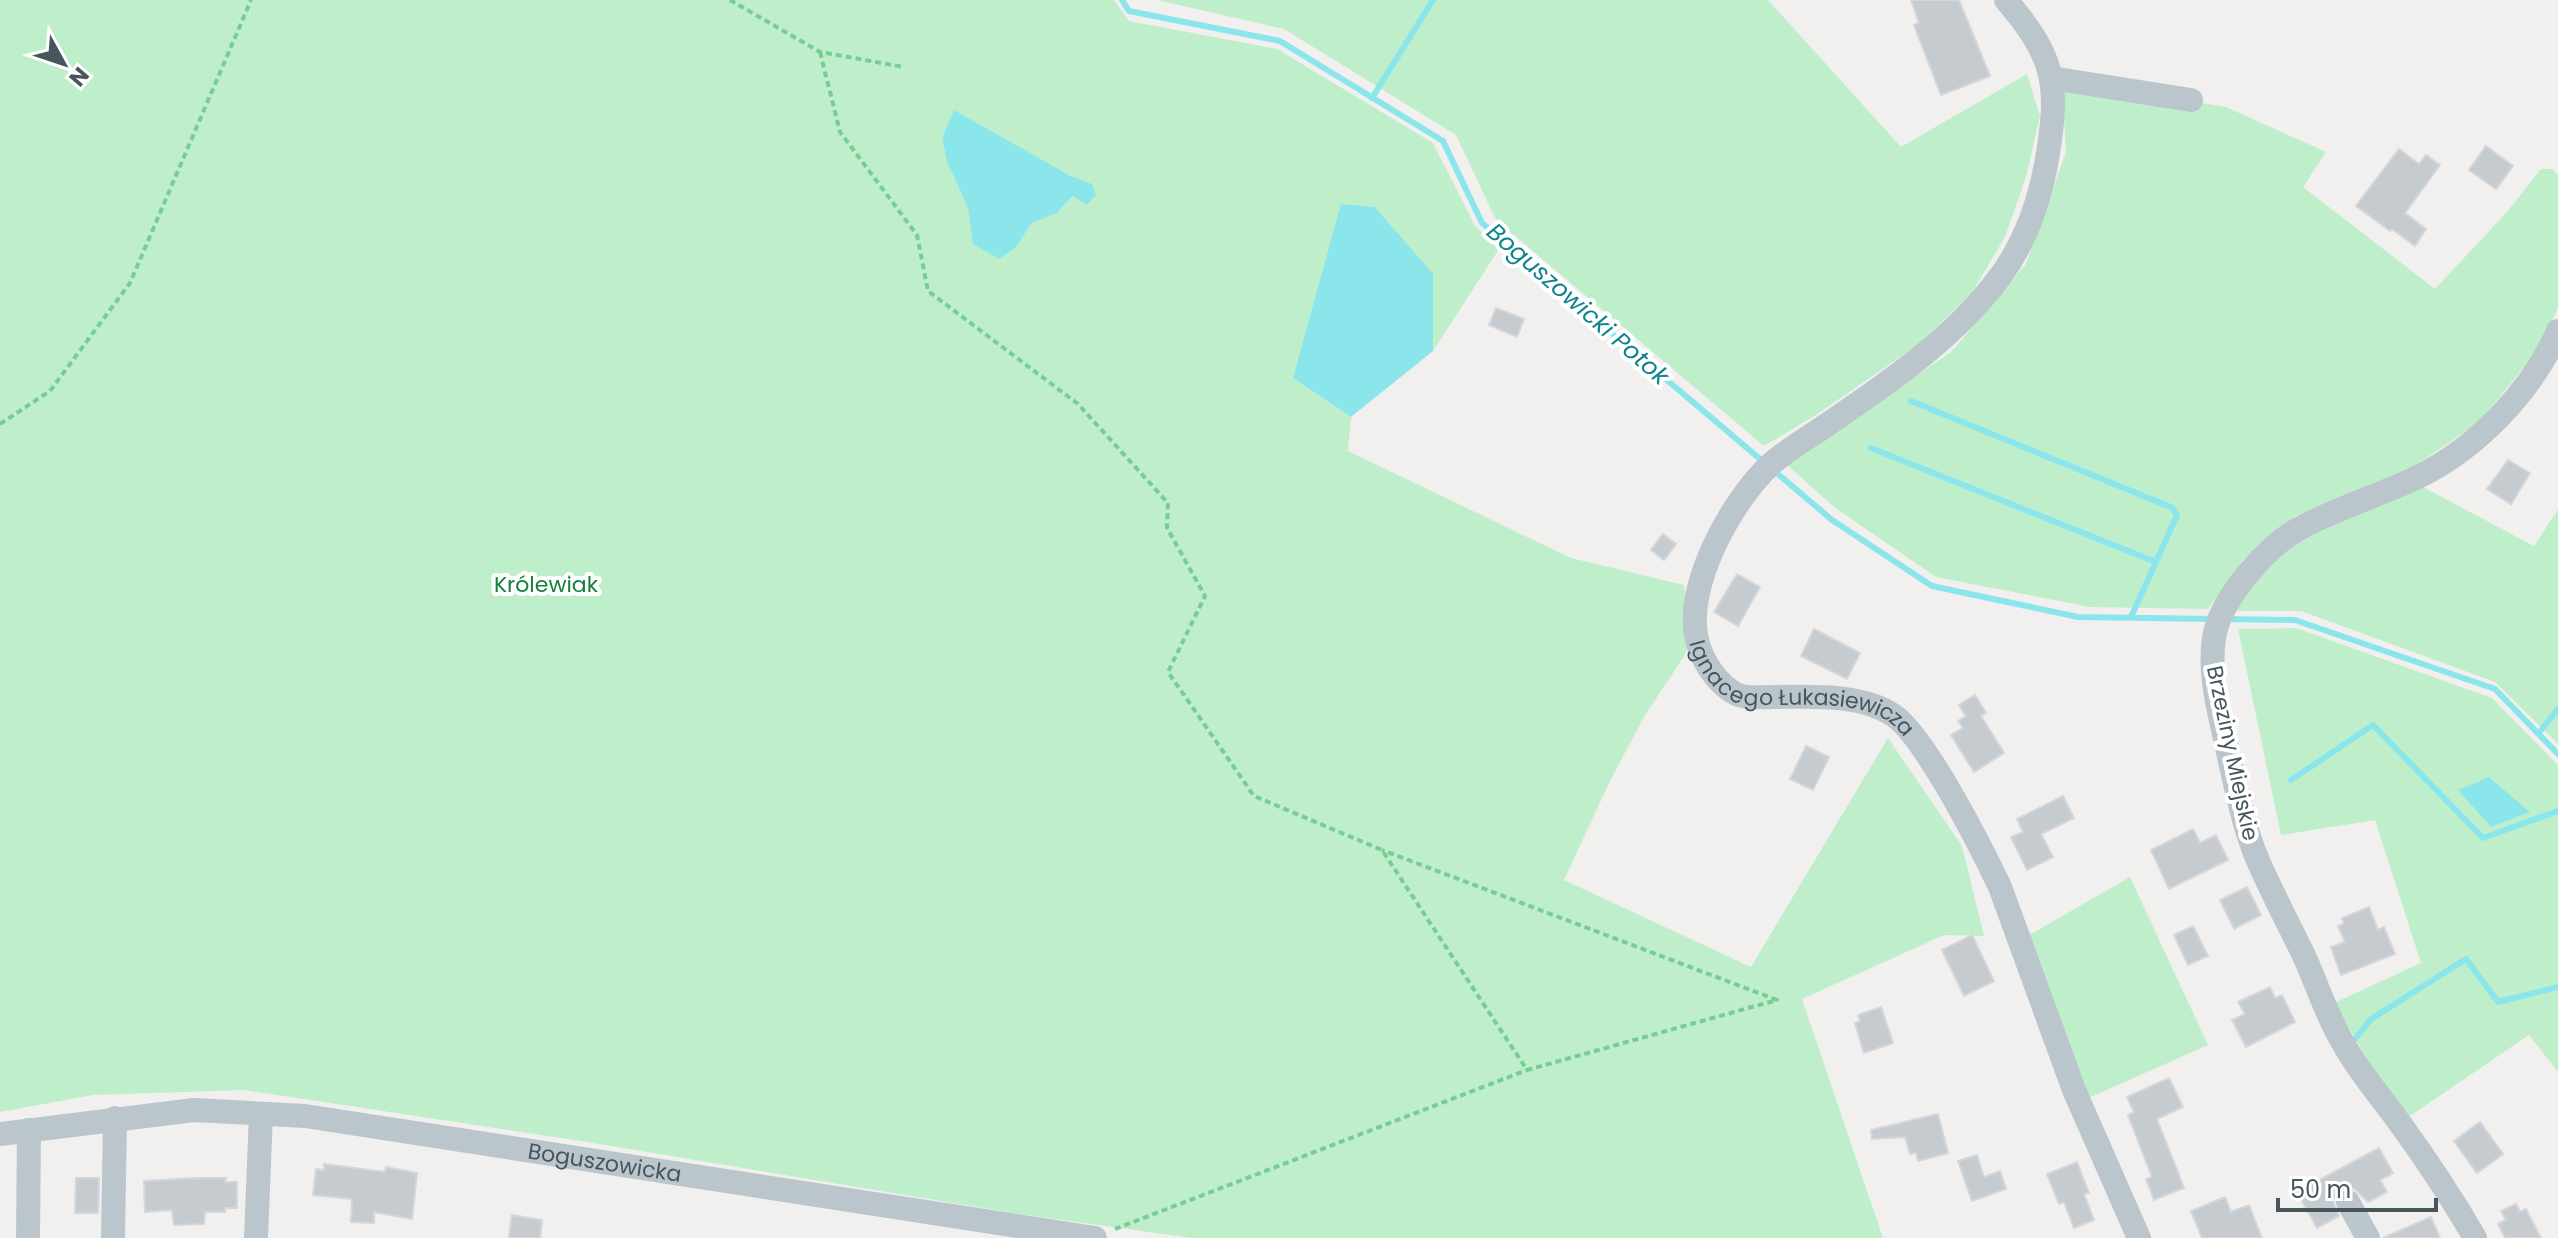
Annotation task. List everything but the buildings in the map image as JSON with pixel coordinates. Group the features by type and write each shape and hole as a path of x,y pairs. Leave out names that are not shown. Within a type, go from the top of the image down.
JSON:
{"street":[{"name":"Ignacego Łukasiewicza","path":"2006,0 2039,41 2051,78 2052,124 2043,180 2028,227 2008,266 1986,294 1943,337 1833,421 1785,453 1758,477 1743,497 1708,560 1700,582 1695,623 1697,641 1707,664 1720,681 1735,693 1755,697 1860,702 1893,715 1911,731 1990,866 2039,987 2080,1104 2139,1238"},
{"path":"2051,78 2191,100"},
{"name":"Brzeziny Miejskie","path":"2475,1238 2433,1171 2334,1028 2253,848 2214,689 2212,656 2220,618 2257,566 2290,535 2314,521 2421,476 2452,457 2483,433 2537,368 2558,331"},
{"name":"Boguszowicka","path":"0,1134 194,1110 305,1116 998,1231 1093,1238"},
{"path":"256,1238 261,1114"},
{"path":"113,1238 115,1118"},
{"path":"28,1238 29,1130"},
{"path":"2348,1202 2368,1238"}],"path":[{"path":"0,424 50,391 130,283 251,0"},
{"path":"730,0 820,52 904,67"},
{"path":"820,52 840,132 917,235 928,291 1078,404 1168,503 1167,528 1205,596 1168,672 1254,796 1382,850 1777,1000 1527,1070 1093,1238"},
{"path":"1382,850 1527,1070"}],"green space":[{"name":"Królewiak","path":"0,0 1114,0 1129,21 1277,49 1433,143 1475,226 1499,249 1433,351 1432,274 1293,378 1351,417 1348,451 1571,558 1684,585 1692,638 1683,658 1645,715 1610,781 1564,880 1751,967 1888,738 1962,846 1984,936 1944,935 1802,999 1883,1238 1192,1238 1019,1214 587,1142 244,1090 93,1095 0,1112","holes":["954,111 1069,175 1092,184 1057,213 1032,223 1016,247 973,244 968,208 947,162 942,138"]},
{"path":"1157,0 1768,0 1901,147 2027,74 2040,116 2026,177 2005,237 1971,294 1916,346 1816,415 1764,446 1496,220 1456,135 1284,29"},
{"path":"2062,80 2226,107 2326,152 2303,187 2435,289 2507,212 2541,169 2552,169 2558,175 2558,308 2539,349 2479,422 2412,468 2295,516 2243,560 2208,609 2090,607 1936,577 1834,507 1786,464 1951,352 2026,264 2066,152"},
{"path":"2423,487 2534,546 2558,509 2558,744 2495,682 2301,611 2231,611 2277,556 2317,530"},
{"path":"2296,628 2492,698 2558,765 2558,1072 2529,1035 2404,1120 2334,1003 2421,963 2375,820 2281,835 2238,629"},
{"path":"2130,877 2208,1045 2084,1100 2023,932 2031,934"}],"water":[{"path":"954,110 1069,175 1092,184 1096,195 1087,205 1073,196 1057,213 1032,223 1016,247 999,259 973,244 968,208 947,162 942,138"},
{"path":"1341,204 1375,207 1433,274 1433,351 1351,417 1293,378"},
{"path":"2489,777 2530,812 2491,827 2458,790"}],"waterway":[{"name":"Boguszowicki Potok","path":"1122,0 1129,11 1280,41 1443,141 1482,223 1760,459"},
{"path":"1372,98 1433,0"},
{"path":"1911,401 2173,508 2177,515 2156,562"},
{"path":"1871,448 2156,562 2131,617"},
{"name":"Boguszowicki Potok","path":"1778,474 1832,520 1932,586 2078,617 2214,619"},
{"name":"Boguszowicki Potok","path":"2225,619 2295,620 2495,689 2558,754"},
{"path":"2538,734 2558,709"},
{"path":"2291,780 2373,725 2483,838 2558,811"},
{"path":"2355,1039 2371,1019 2466,959 2498,1002 2558,987"}]}
